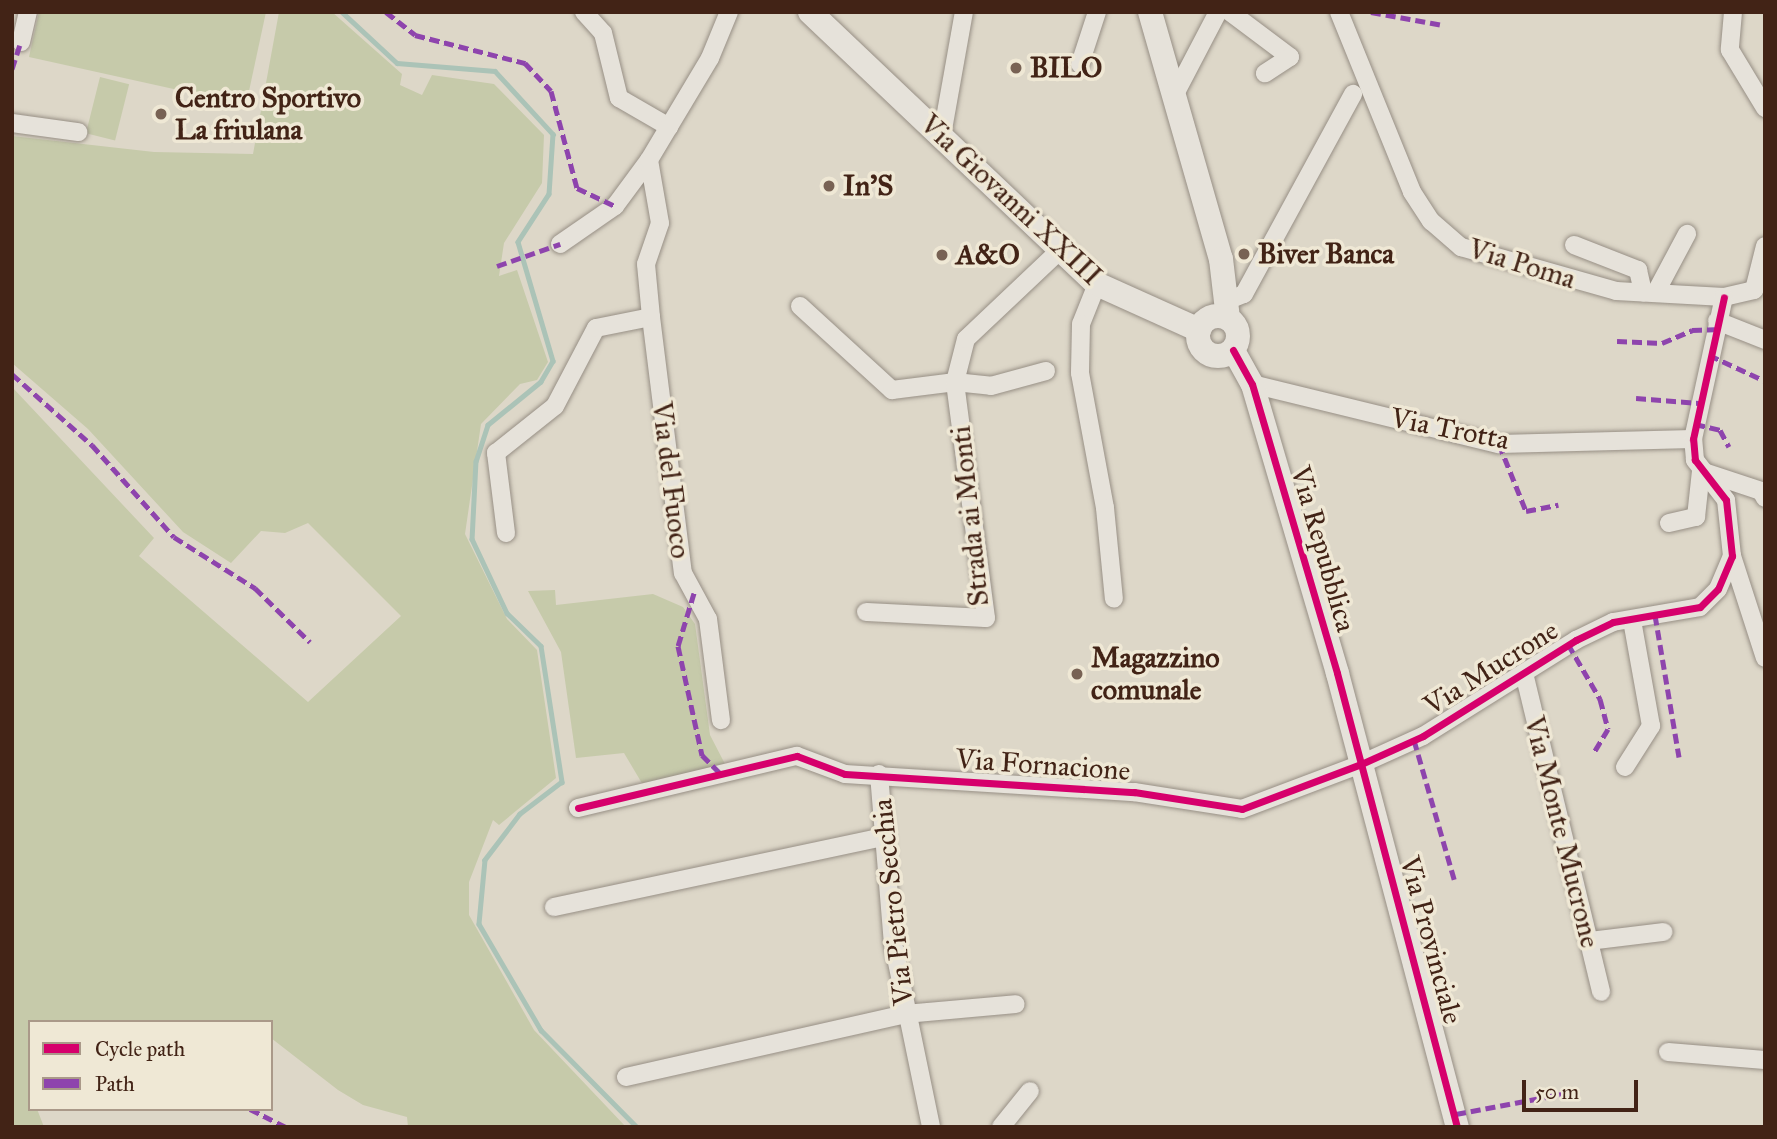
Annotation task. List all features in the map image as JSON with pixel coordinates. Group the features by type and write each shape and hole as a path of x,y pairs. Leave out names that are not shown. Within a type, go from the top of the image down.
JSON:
{"main road":[{"name":"Via Giovanni XXIII","path":"810,12 1097,284 1199,330"},
{"path":"1150,12 1229,309 1238,333 1233,351 1208,354 1199,330 1211,317 1229,309"}],"street":[{"path":"21,42 27,12"},
{"path":"584,12 603,33 619,97 669,127"},
{"path":"560,244 615,206 649,160 729,12"},
{"path":"942,135 964,12"},
{"path":"1080,64 1097,12"},
{"path":"1174,96 1218,12"},
{"path":"1230,12 1290,57 1265,73"},
{"name":"Via Poma","path":"1339,12 1412,192 1447,238 1471,252 1566,279 1649,292 1724,297 1761,294"},
{"path":"1733,12 1730,50 1765,107"},
{"path":"1229,309 1244,294 1353,94"},
{"path":"12,123 78,132"},
{"name":"Via del Fuoco","path":"649,160 660,223 646,264 683,573 708,619 721,720"},
{"path":"1649,292 1687,233"},
{"path":"1574,245 1638,270 1649,292"},
{"path":"1761,294 1765,246"},
{"name":"Strada ai Monti","path":"866,612 986,618 954,382 966,339 1060,250"},
{"path":"1097,284 1081,324 1080,373 1105,508 1114,600"},
{"path":"1668,523 1696,517 1701,471 1693,439 1724,297"},
{"path":"800,306 892,390 954,382 991,386 1046,371"},
{"path":"506,533 496,453 555,406 596,328 651,317"},
{"path":"1717,321 1765,340"},
{"name":"Via Repubblica","path":"1233,351 1252,384 1361,764"},
{"name":"Via Trotta","path":"1252,384 1499,444 1693,439"},
{"path":"1701,471 1761,491 1765,498"},
{"name":"Via Mucrone","path":"1361,764 1423,736 1588,634 1632,620 1700,607 1718,589 1732,556 1726,500 1701,471"},
{"path":"1732,556 1765,658"},
{"path":"1625,767 1651,726 1632,620"},
{"name":"Via Monte Mucrone","path":"1524,673 1601,992"},
{"name":"Via Pietro Secchia","path":"578,808 797,756 845,774 880,774 884,837 905,1014 931,1127"},
{"name":"Via Fornacione","path":"880,774 1134,792 1242,809 1361,764"},
{"name":"Via Provinciale","path":"1361,764 1457,1127"},
{"path":"554,907 884,837"},
{"path":"1589,941 1663,932"},
{"path":"626,1077 905,1014 1016,1004"},
{"path":"1668,1052 1765,1060"},
{"path":"1001,1127 1030,1091"}],"green space":[{"path":"39,12 266,12 246,105 29,57"},
{"path":"279,12 332,12 402,74 400,85 422,95 432,75 494,84 544,135 542,183 504,243 499,276 517,270 548,362 537,380 520,384 481,424 465,534 507,619 537,650 556,778 499,825 493,820 469,882 469,915 534,1030 626,1127 408,1127 407,1117 363,1105 338,1090 273,1040 273,1020 28,1020 28,1111 38,1111 44,1127 12,1127 12,387 154,538 139,556 308,702 401,616 308,523 285,533 261,531 231,563 183,532 88,429 12,363 12,136 154,152 253,154"},
{"path":"100,77 129,84 115,141 86,133"},
{"path":"555,590 556,605 653,594 683,607 695,624 710,735 725,764 643,785 624,753 576,758 561,652 528,591"}],"waterway":[{"path":"342,12 397,63 495,71 553,134 549,194 518,242 553,361 541,382 488,425 476,461 472,539 507,613 541,646 562,782 520,814 485,860 479,924 541,1030 637,1127"}],"marked path":[{"path":"386,12 415,35 525,63 551,91 577,188 615,206"},
{"path":"1371,12 1443,25"},
{"path":"12,69 21,42"},
{"path":"497,266 560,244"},
{"path":"1617,341 1662,343 1692,330 1715,329"},
{"path":"1709,355 1765,381"},
{"path":"12,374 92,445 174,537 255,588 310,642"},
{"path":"1636,398 1699,403"},
{"path":"1695,424 1720,430 1729,447"},
{"path":"1499,444 1526,511 1558,505"},
{"path":"694,593 678,646 702,755 720,773"},
{"path":"1655,615 1679,757"},
{"path":"1568,644 1600,699 1608,729 1594,752"},
{"path":"1414,740 1455,882"},
{"path":"1456,1114 1578,1091"},
{"path":"254,1111 286,1127"}],"cycle path":[{"path":"578,808 797,756 845,774 1134,792 1242,809 1361,764 1423,736 1576,640 1613,622 1700,607 1718,589 1732,556 1726,500 1695,460 1693,439 1724,297"},
{"path":"1233,350 1252,384 1337,673 1457,1127"}],"place":[{"name":"BILO","path":"1016,68"},
{"name":"Centro Sportivo La friulana","path":"161,114"},
{"name":"In'S","path":"829,186"},
{"name":"Biver Banca","path":"1244,254"},
{"name":"A&O","path":"942,255"},
{"name":"Magazzino comunale","path":"1077,674"}]}
